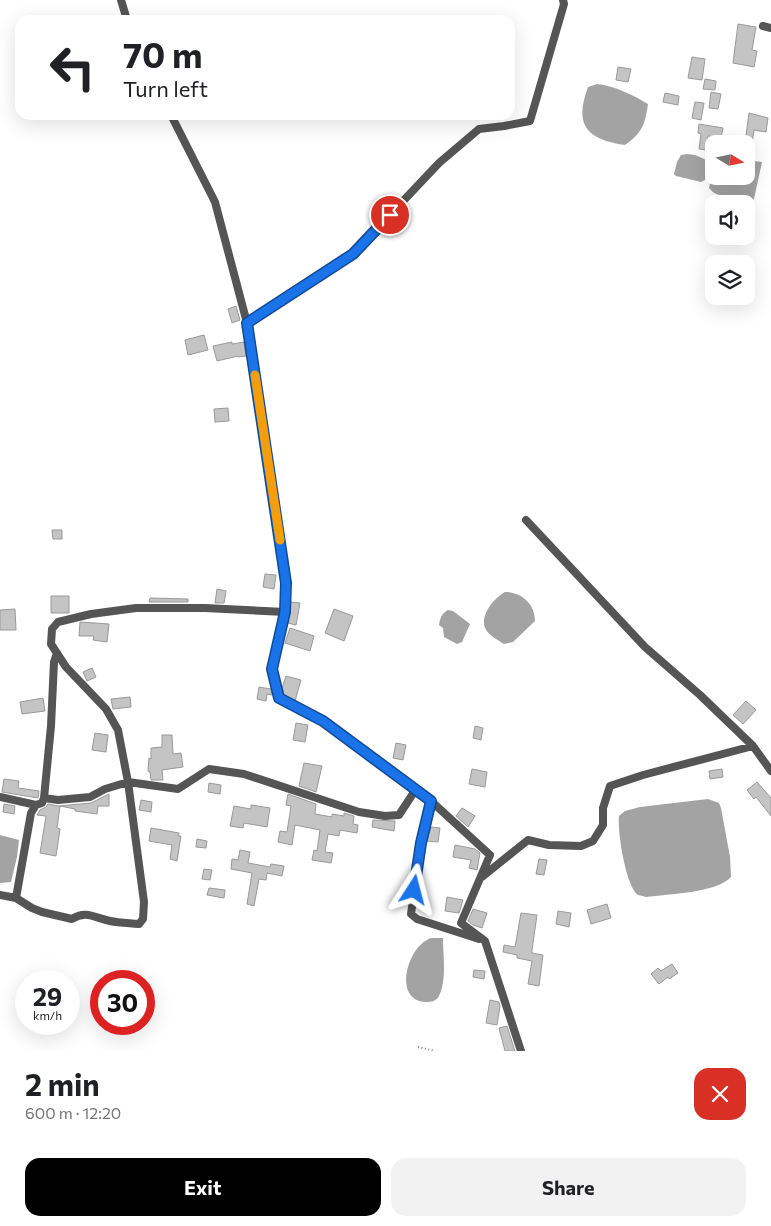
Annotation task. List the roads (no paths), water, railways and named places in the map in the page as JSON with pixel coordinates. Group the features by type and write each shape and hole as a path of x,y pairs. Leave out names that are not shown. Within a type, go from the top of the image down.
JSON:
{"street":[{"path":"121,0 125,15"},
{"path":"247,323 353,254 439,163 479,129 530,121 564,4 563,0"},
{"path":"174,120 215,202 247,323 286,583 285,612 272,669 279,698 323,721 416,789 490,855 461,923 485,941 521,1051"},
{"path":"526,520 645,647 700,695 753,746 771,771"},
{"path":"0,895 16,898 42,912 72,919 79,914 110,921 139,924 143,919 144,902 128,782 118,730 106,710 66,667 52,644 52,629 58,622 91,614 136,608 205,608 285,612"},
{"path":"0,797 36,805 42,803 44,798 51,726 54,662 57,653"},
{"path":"481,878 528,840 549,844 581,846 593,841 603,825 603,808 610,786 643,775 753,746"},
{"path":"44,798 58,800 90,797 105,789 128,782 178,789 209,769 244,774 359,812 399,816 416,789"},
{"path":"431,801 421,843 411,914 423,921 485,941"},
{"path":"16,898 31,813 36,805"}]}
